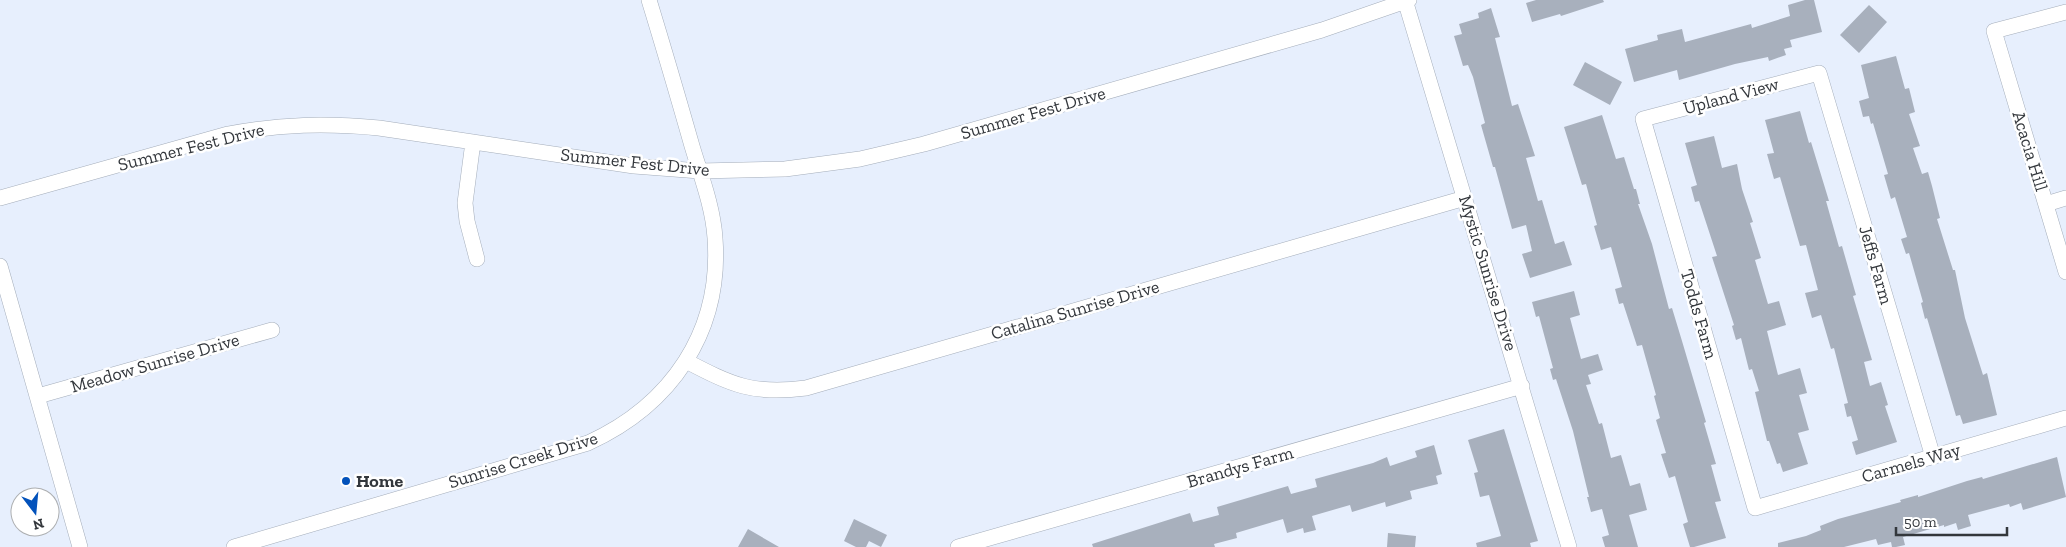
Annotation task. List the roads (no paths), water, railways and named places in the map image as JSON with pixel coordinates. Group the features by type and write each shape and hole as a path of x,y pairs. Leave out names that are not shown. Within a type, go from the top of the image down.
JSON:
{"street":[{"name":"Sunrise Creek Drive","path":"234,547 588,443 613,430 642,411 663,391 686,361 703,327 710,307 716,258 712,216 650,0"},
{"name":"Summer Fest Drive","path":"0,198 210,139 266,127 337,124 379,128 634,166 700,171 785,169 860,159 915,146 1322,30 1406,0"},
{"name":"Mystic Sunrise Drive","path":"1406,0 1569,547"},
{"name":"Acacia Hill","path":"2066,12 1994,31 2066,272"},
{"name":"Upland View","path":"1643,119 1819,73"},
{"name":"Jeffs Farm","path":"1819,73 1933,457"},
{"name":"Todds Farm","path":"1643,119 1756,508"},
{"path":"473,142 465,203 467,221 477,259"},
{"name":"Catalina Sunrise Drive","path":"686,361 718,377 760,391 806,388 1465,198"},
{"path":"2046,204 2066,198"},
{"path":"0,266 80,547"},
{"name":"Meadow Sunrise Drive","path":"38,396 272,330"},
{"name":"Brandys Farm","path":"958,547 1522,386"},
{"name":"Carmels Way","path":"1756,508 2066,418"}],"place":[{"name":"Home","path":"346,481"}]}
